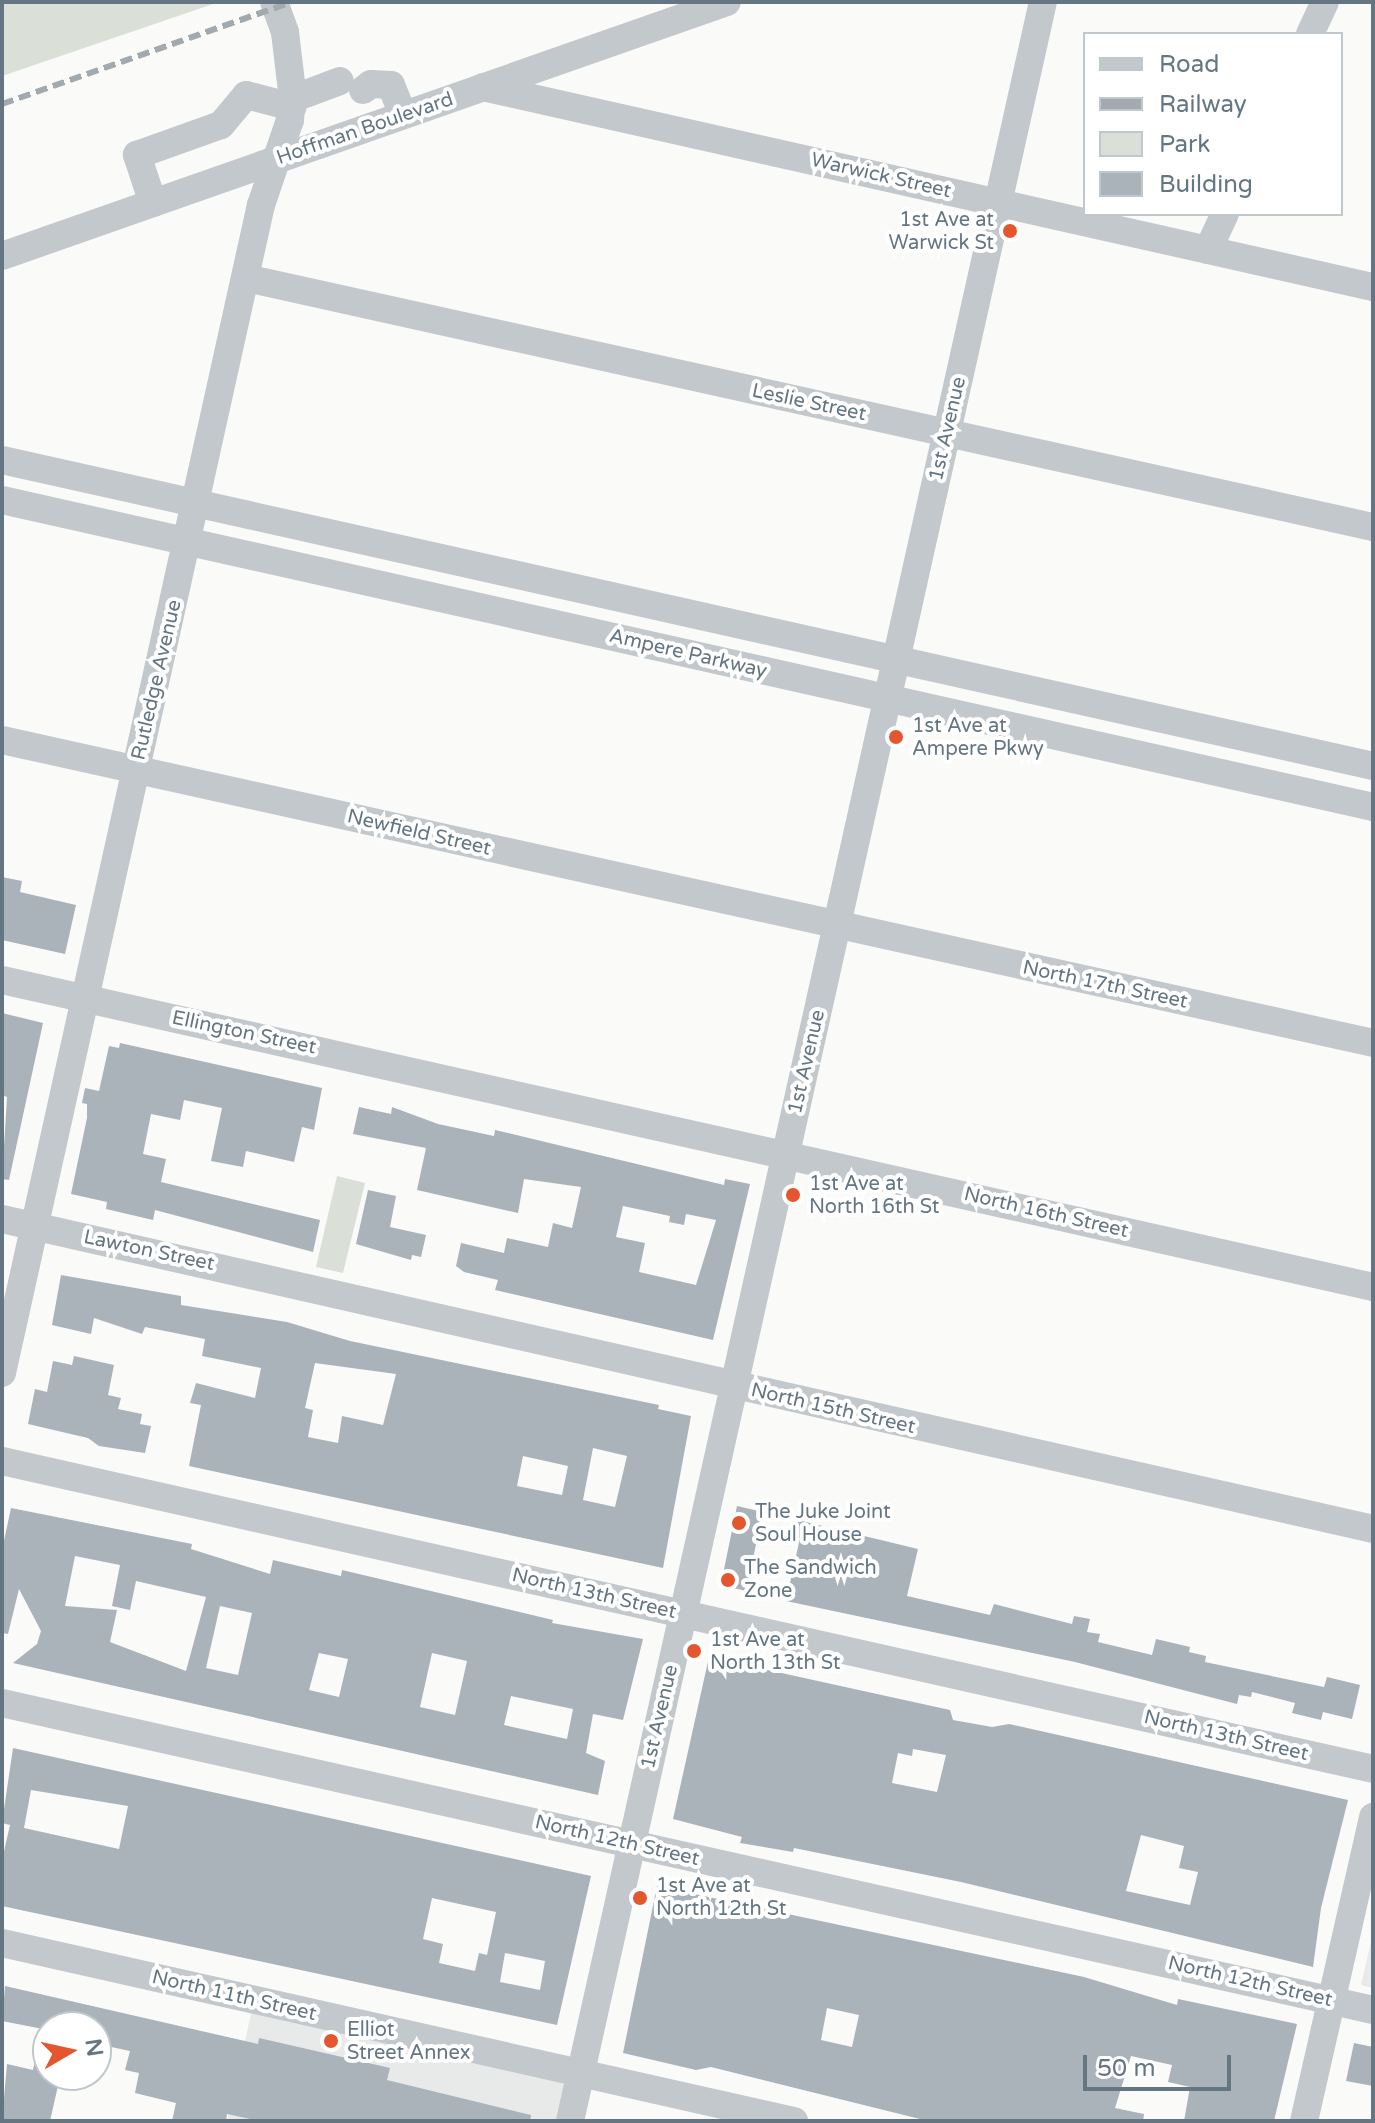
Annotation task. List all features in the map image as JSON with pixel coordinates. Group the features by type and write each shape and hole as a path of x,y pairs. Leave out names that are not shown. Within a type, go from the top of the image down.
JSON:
{"street":[{"name":"Rutledge Avenue","path":"258,2 270,37 283,49"},
{"name":"Rutledge Avenue","path":"2,1373 37,1227 246,278 273,161 292,103 283,49 285,32 274,2"},
{"name":"Hoffman Boulevard","path":"2,256 727,2"},
{"name":"1st Avenue","path":"570,2121 1043,2"},
{"path":"1311,32 1325,2"},
{"path":"153,203 137,155 221,125 246,95 292,103 351,86 391,85 403,115"},
{"name":"Warwick Street","path":"483,87 1373,287"},
{"path":"1208,250 1224,216"},
{"name":"Leslie Street","path":"246,278 1373,527"},
{"name":"Ampere Parkway","path":"2,460 1373,766"},
{"name":"Ampere Parkway","path":"2,500 1373,807"},
{"name":"Newfield Street","path":"2,740 837,926"},
{"name":"North 17th Street","path":"837,926 1373,1043"},
{"name":"Ellington Street","path":"2,980 485,1086"},
{"name":"North 16th Street","path":"485,1086 1373,1287"},
{"name":"Lawton Street","path":"2,1219 295,1283"},
{"name":"North 15th Street","path":"295,1283 734,1387 1373,1529"},
{"name":"North 13th Street","path":"2,1461 1373,1769"},
{"name":"North 12th Street","path":"2,1703 1373,2010"},
{"path":"1304,2121 1373,1821"},
{"name":"North 11th Street","path":"2,1943 794,2121"}],"shaded area":[{"path":"1373,1933 1373,1988 1361,1985"},
{"name":"Elliot Street Annex","path":"253,2005 580,2076 569,2121 227,2121"}],"green space":[{"path":"2,2 219,2 2,76"},
{"path":"337,1176 365,1183 343,1273 316,1267"}],"building":[{"path":"2,877 22,881 20,892 76,905 65,954 2,940"},
{"path":"2,1013 43,1023 9,1180 2,1179 7,1097 2,1095"},
{"path":"120,1043 322,1088 314,1130 302,1127 294,1162 246,1151 243,1167 211,1161 222,1108 184,1100 180,1120 151,1114 143,1154 166,1159 161,1182 320,1220 313,1252 155,1210 153,1220 106,1209 107,1202 71,1194 87,1118 87,1104 82,1103 85,1088 99,1091 109,1046 119,1048"},
{"path":"359,1107 391,1114 392,1107 438,1124 494,1136 495,1130 724,1185 725,1179 750,1184 713,1340 495,1290 498,1280 464,1272 456,1266 461,1243 504,1253 507,1238 548,1247 553,1223 572,1228 581,1187 524,1179 518,1213 417,1190 426,1148 353,1134","holes":["623,1206 670,1216 669,1222 684,1225 686,1214 716,1220 696,1285 639,1272 645,1243 616,1237"]},
{"path":"368,1190 396,1196 390,1227 426,1235 421,1257 412,1255 411,1260 356,1244"},
{"path":"61,1275 181,1296 181,1305 287,1322 350,1341 659,1405 658,1409 691,1416 663,1568 189,1466 201,1405 190,1403 196,1383 255,1398 261,1368 202,1356 205,1339 145,1327 142,1334 94,1318 91,1334 52,1325","holes":["315,1363 396,1374 383,1425 342,1416 338,1443 308,1437 313,1410 305,1408","593,1448 627,1456 615,1507 583,1500","523,1456 568,1466 562,1495 517,1486"]},
{"path":"74,1356 114,1365 108,1395 121,1398 118,1409 142,1414 140,1424 151,1426 145,1453 99,1446 88,1438 28,1424 35,1389 47,1392 53,1361 72,1365"},
{"path":"737,1506 763,1512 746,1591 725,1586 722,1579"},
{"path":"11,1508 192,1544 191,1549 270,1574 273,1560 341,1576 342,1570 553,1620 552,1623 643,1639 623,1720 593,1714 586,1753 605,1761 598,1795 13,1663 37,1644 41,1631 19,1589 8,1634 2,1633 2,1550","holes":["75,1556 120,1565 112,1606 130,1610 136,1581 206,1597 186,1671 110,1642 117,1610 65,1606","220,1606 252,1613 238,1675 206,1668","319,1653 348,1659 339,1697 309,1690","432,1653 467,1661 455,1715 420,1707","511,1696 573,1709 567,1739 504,1725"]},
{"path":"798,1520 918,1549 907,1596 990,1615 994,1604 1072,1624 1074,1616 1090,1619 1087,1632 1100,1634 1098,1642 1152,1655 1156,1639 1190,1647 1189,1652 1206,1656 1205,1662 1324,1687 1327,1677 1360,1685 1352,1719 1323,1712 1321,1720 1292,1713 1295,1703 1252,1692 1251,1697 1239,1695 1237,1704 1075,1662 786,1601 800,1538 794,1537"},
{"path":"709,1657 950,1710 953,1720 992,1727 1009,1724 1348,1800 1321,1908 1313,1967 961,1882 794,1848 793,1852 740,1843 742,1837 673,1819","holes":["913,1749 946,1755 937,1792 892,1783 898,1753 912,1756","1141,1835 1184,1846 1179,1868 1198,1872 1190,1905 1126,1891"]},
{"path":"13,1748 591,1876 557,2025 2,1906 2,1860 10,1825 2,1823","holes":["31,1790 128,1806 119,1849 24,1828","432,1898 496,1912 487,1955 479,1953 475,1971 439,1963 443,1944 423,1939","505,1953 545,1961 540,1990 500,1982"]},
{"path":"657,1886 1084,1977 1177,2005 1178,1999 1297,2024 1274,2121 1184,2121 1190,2087 1168,2082 1172,2065 1131,2056 1115,2108 1144,2114 1143,2121 928,2121 711,2067 696,2070 623,2053","holes":["827,2008 859,2015 852,2047 821,2040"]},
{"path":"5,1986 258,2044 259,2038 390,2068 387,2080 531,2115 530,2121 259,2121 227,2114 226,2121 172,2121 176,2103 135,2093 139,2073 125,2070 130,2051 112,2047 112,2011 32,2011 32,2027 2,2021"},
{"path":"1354,2043 1373,2047 1373,2086 1346,2081"},
{"path":"7,2064 32,2070 32,2091 57,2091 50,2121 2,2121"}],"railway":[{"path":"2,104 291,2"}],"place":[{"name":"1st Ave at Warwick St","path":"1010,231"},
{"name":"1st Ave at Ampere Pkwy","path":"896,737"},
{"name":"1st Ave at North 16th St","path":"793,1195"},
{"name":"The Juke Joint Soul House","path":"739,1523"},
{"name":"The Sandwich Zone","path":"728,1580"},
{"name":"1st Ave at North 13th St","path":"694,1651"},
{"name":"1st Ave at North 12th St","path":"640,1898"},
{"name":"Elliot Street Annex","path":"331,2041"}]}
